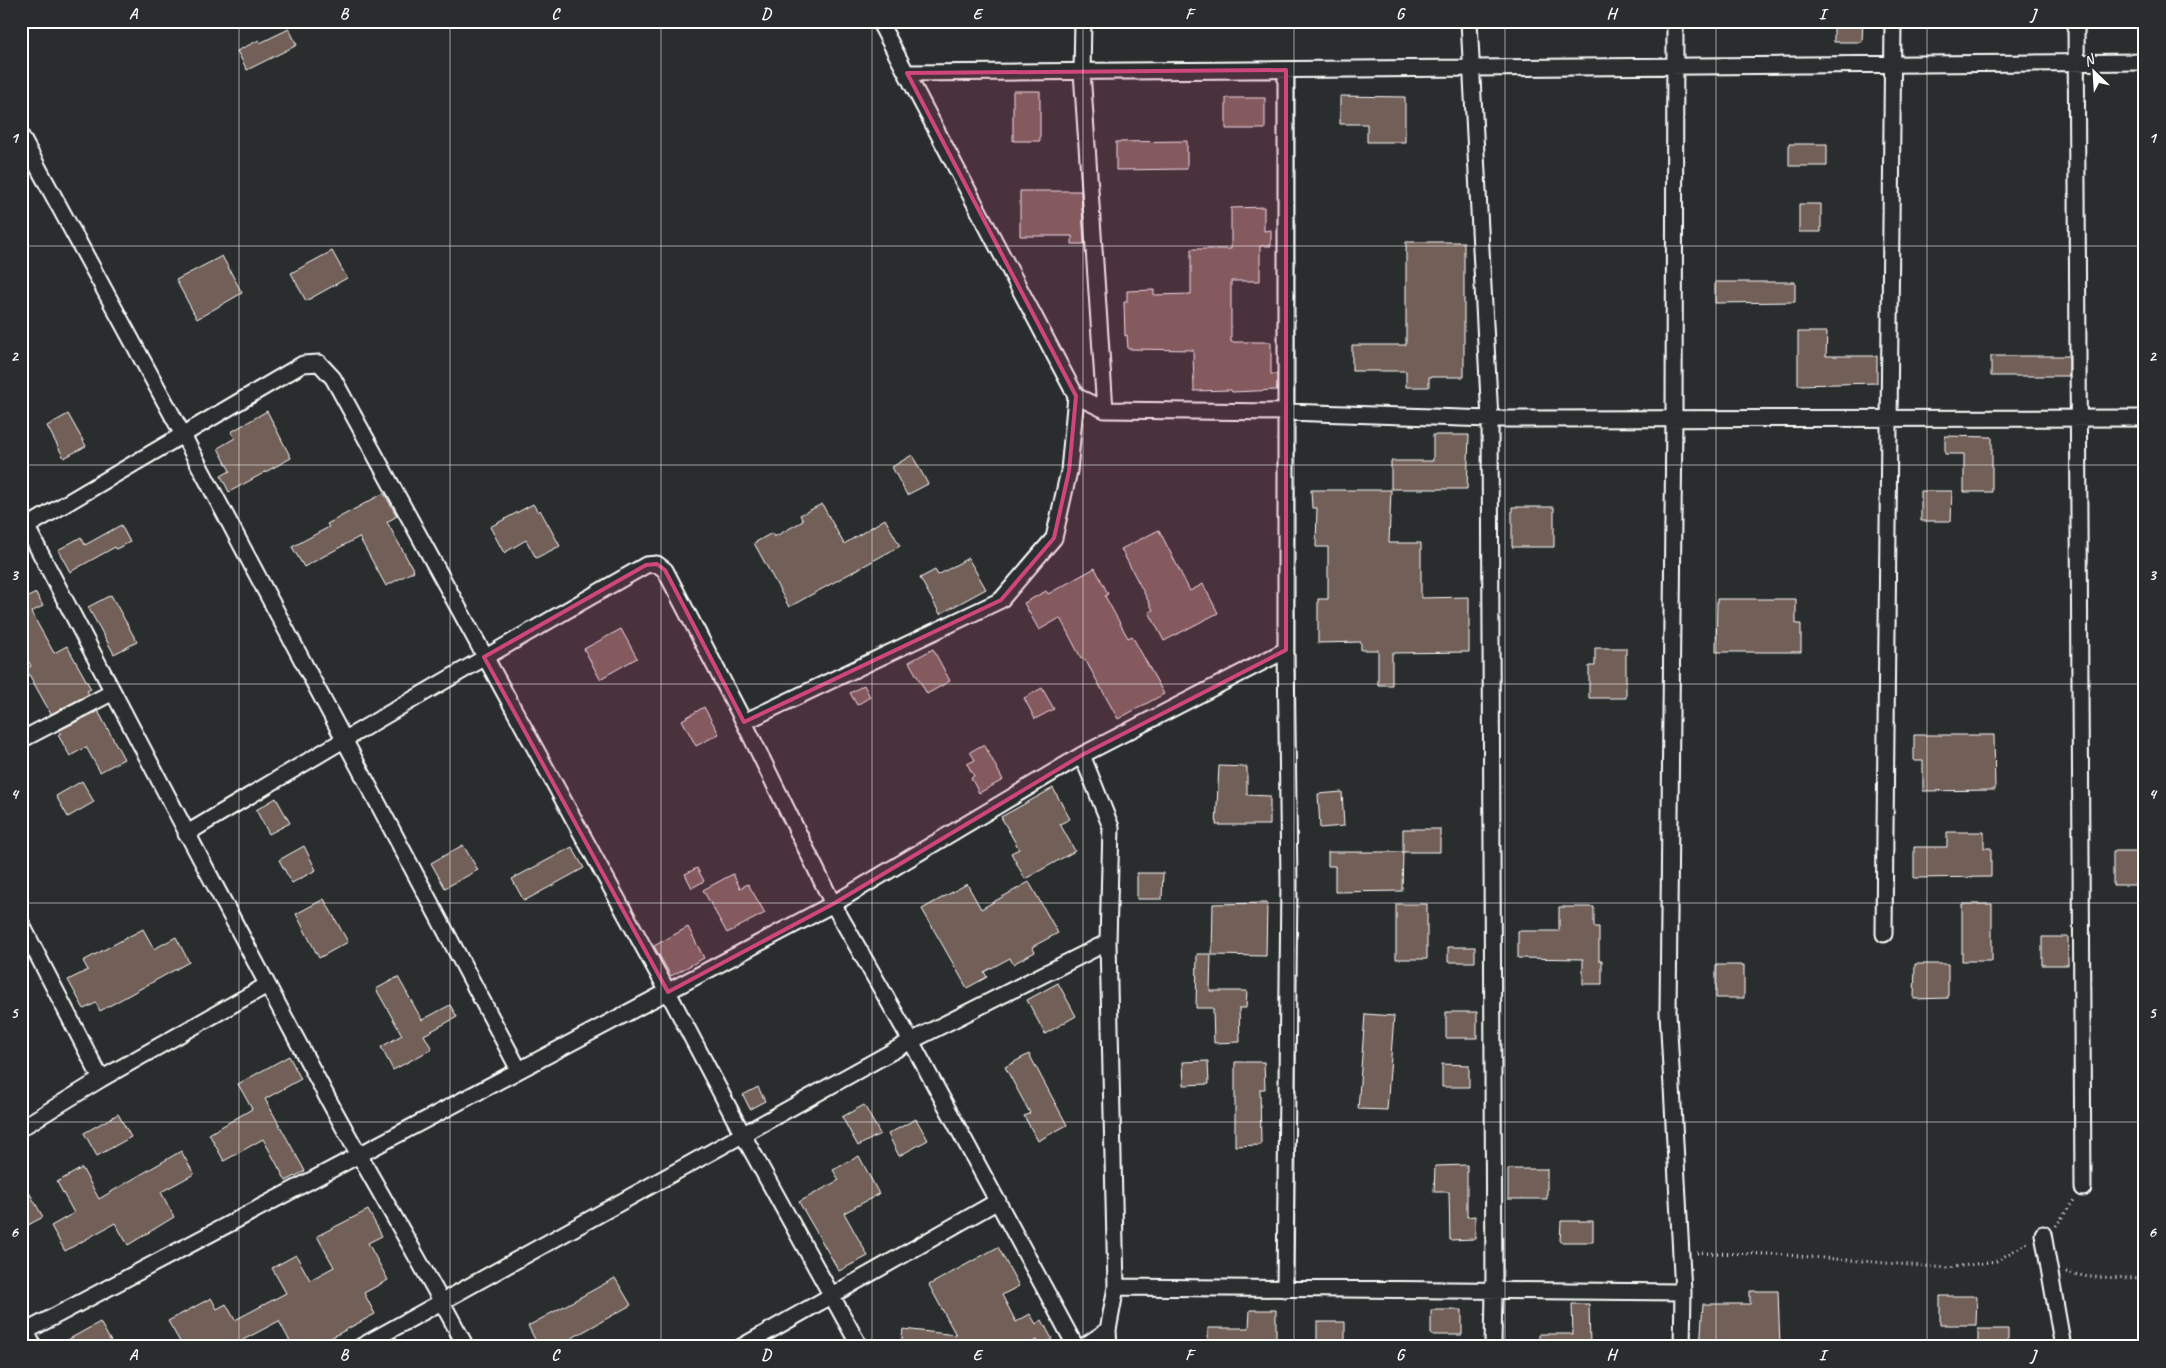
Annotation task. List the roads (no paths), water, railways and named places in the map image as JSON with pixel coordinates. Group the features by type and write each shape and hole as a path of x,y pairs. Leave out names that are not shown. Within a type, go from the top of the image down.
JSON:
{"street":[{"path":"744,722 1001,600 1054,538 1069,471 1076,396 879,21"},
{"path":"1082,21 1082,72 1105,410"},
{"path":"1469,21 1490,419 1493,1347"},
{"path":"1675,21 1674,419 1668,1012 1683,1292 1682,1347"},
{"path":"1884,934 1891,64 1893,21"},
{"path":"2076,21 2083,1188"},
{"path":"907,73 2145,62"},
{"path":"1285,1289 1289,882 1286,650 1286,70"},
{"path":"21,136 183,435 519,1070"},
{"path":"466,1347 443,1302 358,1155 23,525 183,435 303,364 319,363 333,378 860,1347"},
{"path":"1076,396 1105,410 1287,412 1490,419 1888,420 2145,418"},
{"path":"186,834 344,738 646,564 657,564 665,570 744,722 834,904 998,1200 1076,1347"},
{"path":"34,1347 23,1329 834,904 1082,755 1286,650"},
{"path":"21,740 113,692"},
{"path":"1082,755 1111,827 1108,942 1116,1287 1108,1330 1109,1347"},
{"path":"21,922 101,1079"},
{"path":"360,1347 911,1041 1108,942"},
{"path":"21,1128 101,1079 267,985"},
{"path":"741,1347 998,1200"},
{"path":"2043,1234 2063,1347"},
{"path":"1116,1287 1683,1292"},
{"path":"1083,1347 1108,1330"}]}
